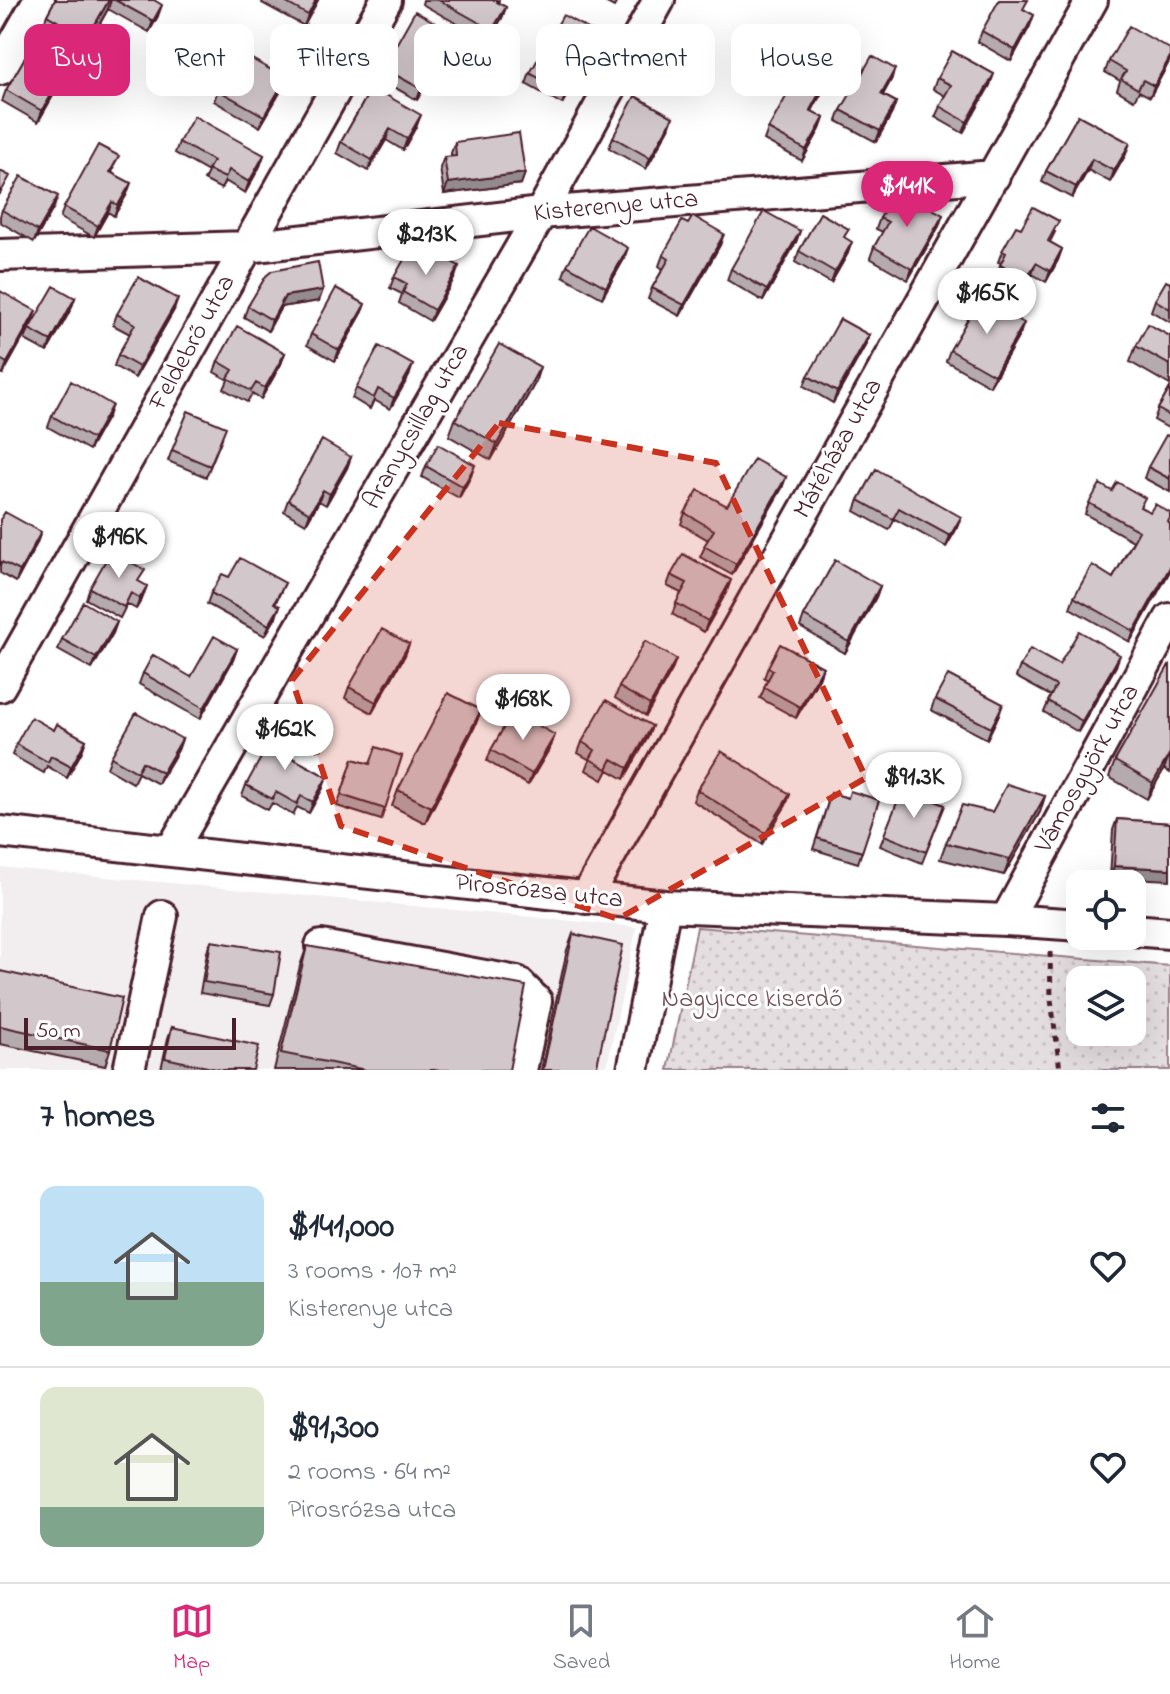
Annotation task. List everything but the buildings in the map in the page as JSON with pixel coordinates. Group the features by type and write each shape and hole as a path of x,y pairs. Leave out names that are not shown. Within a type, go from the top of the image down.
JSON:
{"street":[{"path":"0,69 39,0"},
{"name":"Feldebrő utca","path":"0,686 386,0"},
{"name":"Aranycsillag utca","path":"171,851 541,213 659,0"},
{"name":"Mátéháza utca","path":"586,898 1092,0"},
{"name":"Kisterenye utca","path":"0,255 247,247 541,213 994,176"},
{"name":"Vámosgyörk utca","path":"1006,920 1170,619"},
{"name":"Pirosrózsa utca","path":"0,832 665,906 1066,924"},
{"path":"633,1070 665,906"},
{"path":"129,1070 162,916"},
{"path":"1146,931 1170,933"},
{"path":"321,946 517,982 536,1001 521,1070"}],"path":[{"path":"1048,923 1051,999 1060,1070"}],"highlighted area":[{"path":"499,423 716,463 866,778 618,919 341,826 292,680"}],"shaded area":[{"path":"0,867 637,927 606,1070 0,1070"}],"green space":[{"name":"Nagyicce kiserdő","path":"697,927 1170,966 1170,1070 668,1070"}]}
